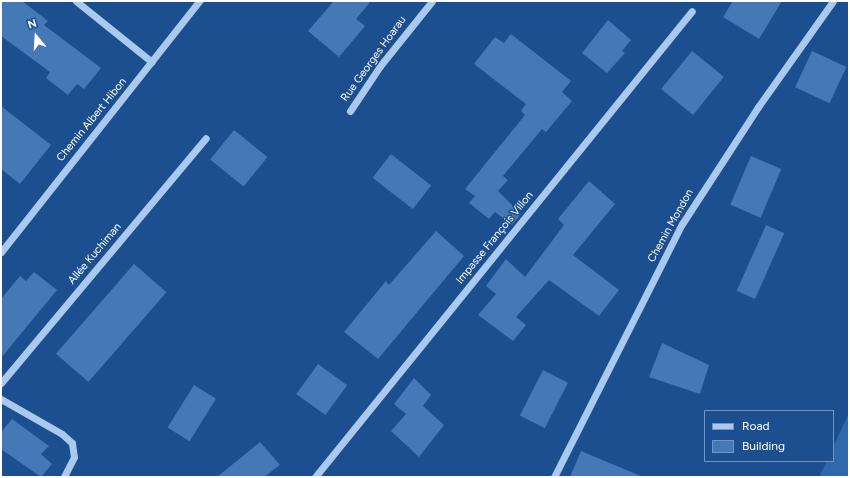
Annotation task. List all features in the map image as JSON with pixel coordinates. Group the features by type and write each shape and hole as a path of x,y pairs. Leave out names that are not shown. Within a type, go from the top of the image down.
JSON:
{"street":[{"path":"76,1 152,62"},
{"name":"Chemin Albert Hibon","path":"1,252 199,1"},
{"name":"Rue Georges Hoarau","path":"350,111 380,66 432,1"},
{"name":"Chemin Mondon","path":"554,477 682,224 758,107 833,1"},
{"name":"Impasse François Villon","path":"315,477 692,11"},
{"name":"Allée Kuchiman","path":"1,384 206,138"},
{"path":"1,399 62,434 72,443 74,457 64,477"}],"shaded area":[{"path":"849,413 849,477 819,477 826,462 834,462 834,445"}],"building":[{"path":"1,1 22,1 48,21 44,25 101,68 84,89 77,84 68,95 46,78 50,72 1,36"},
{"path":"334,1 371,1 356,19 365,26 339,57 308,31"},
{"path":"733,1 782,1 759,39 723,17"},
{"path":"608,20 631,40 622,51 625,53 607,73 582,53"},
{"path":"511,34 571,81 562,92 572,101 546,132 542,129 503,176 508,180 498,191 521,214 512,225 495,212 489,219 469,203 475,196 465,189 525,115 521,111 526,104 474,64 495,37 504,43"},
{"path":"692,51 724,77 693,115 661,89"},
{"path":"812,51 846,67 830,103 795,87"},
{"path":"1,106 51,145 20,184 1,169"},
{"path":"234,130 267,157 244,187 210,160"},
{"path":"391,154 431,185 413,209 373,178"},
{"path":"751,156 781,169 761,218 730,205"},
{"path":"589,181 615,204 573,255 619,290 599,316 549,280 516,317 526,325 513,341 478,315 496,294 486,286 506,259 525,277 564,225 558,219"},
{"path":"766,225 784,233 755,299 737,291"},
{"path":"436,231 464,256 378,359 344,332 386,281 389,285"},
{"path":"134,264 166,292 88,382 56,354"},
{"path":"34,272 57,290 1,358 1,299 20,276 26,281"},
{"path":"662,343 709,365 700,394 649,377"},
{"path":"318,364 347,385 325,415 296,394"},
{"path":"543,370 568,383 545,428 520,415"},
{"path":"414,378 431,395 423,406 444,425 419,457 391,431 406,414 394,404"},
{"path":"194,385 216,399 190,441 168,427"},
{"path":"12,419 49,446 41,454 52,464 41,477 1,449 1,432"},
{"path":"260,442 280,465 264,477 217,477"},
{"path":"581,451 643,477 570,477"}]}
